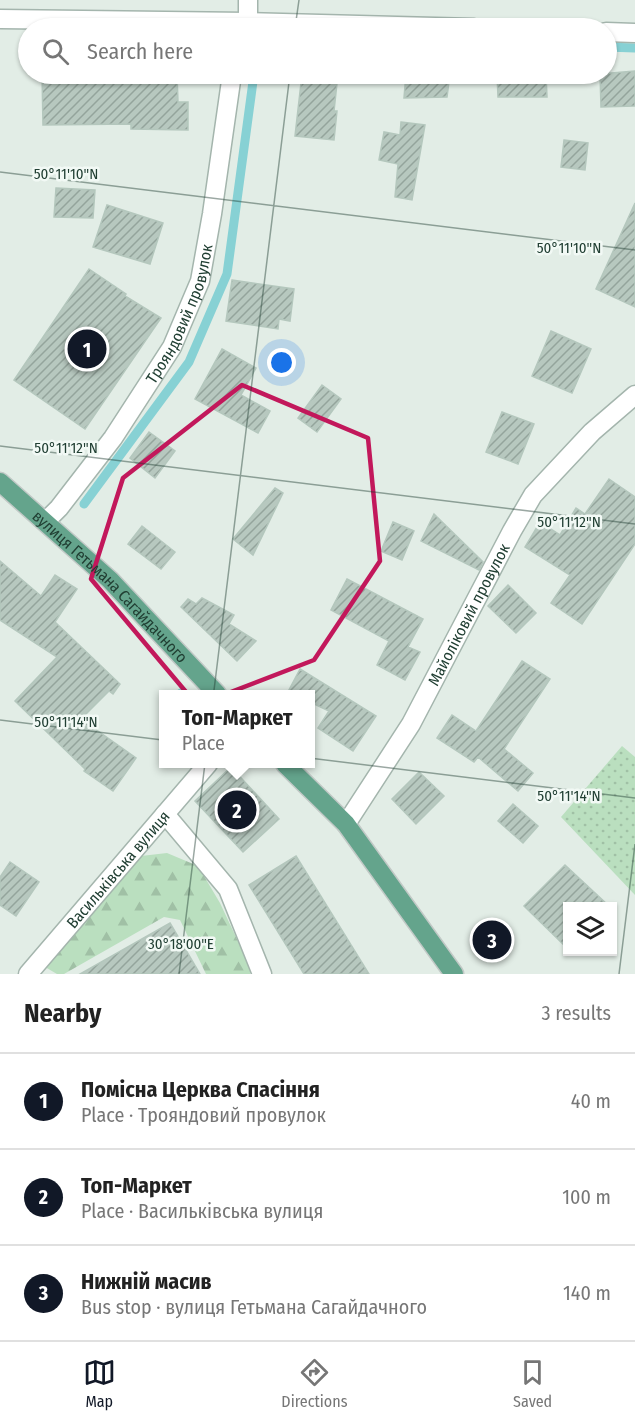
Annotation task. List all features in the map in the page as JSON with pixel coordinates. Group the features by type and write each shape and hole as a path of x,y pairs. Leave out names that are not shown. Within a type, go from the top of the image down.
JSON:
{"main road":[{"name":"вулиця Гетьмана Сагайдачного","path":"0,482 110,580 213,690"},
{"path":"289,768 346,824 454,974"}],"street":[{"path":"247,18 248,0"},
{"path":"0,19 18,19"},
{"path":"617,32 635,33"},
{"name":"Трояндовий провулок","path":"46,521 59,508 113,438 166,357 200,281 231,84"},
{"name":"Майоліковий провулок","path":"346,824 411,724 533,495 592,432 635,395"},
{"name":"Васильківська вулиця","path":"28,974 205,768"},
{"path":"165,814 228,889 262,974"}],"highlighted area":[{"path":"242,385 368,438 380,561 314,660 197,705 91,579 123,478"}],"green space":[{"path":"622,746 635,757 635,895 561,817"},
{"path":"167,853 198,866 220,903 251,969 250,974 206,974 180,920 164,917 64,974 57,974 45,967 141,856"}],"building":[{"path":"635,71 635,106 601,107 600,84 617,84 617,73"},
{"path":"42,84 177,84 178,102 188,102 188,130 131,129 131,124 43,125"},
{"path":"301,84 337,84 334,140 295,136"},
{"path":"405,84 449,84 447,97 404,98"},
{"path":"497,84 546,84 547,97 498,97"},
{"path":"401,122 425,125 412,200 395,197 398,164 379,160 384,132 400,135"},
{"path":"564,140 588,143 585,170 561,167"},
{"path":"56,188 95,190 93,218 54,217"},
{"path":"635,203 635,307 596,289"},
{"path":"107,205 163,223 150,264 93,247"},
{"path":"89,269 126,294 125,296 161,318 85,429 14,380"},
{"path":"232,280 294,289 290,321 279,319 278,329 226,321"},
{"path":"551,331 591,349 572,393 532,376"},
{"path":"222,349 256,368 241,395 270,411 258,433 195,399"},
{"path":"322,385 341,399 317,432 298,418"},
{"path":"502,412 534,424 518,464 486,452"},
{"path":"149,432 175,451 155,478 130,458"},
{"path":"609,479 635,497 635,544 582,624 551,603 570,575 525,547 540,522 560,535 576,508 585,514"},
{"path":"275,488 283,493 253,555 233,539"},
{"path":"434,514 483,562 479,570 421,541"},
{"path":"393,522 414,531 402,560 381,551"},
{"path":"142,526 175,552 161,569 128,544"},
{"path":"0,561 41,596 55,575 77,589 55,622 120,684 113,694 109,691 81,719 136,758 113,791 84,771 85,769 15,701 57,657 0,620"},
{"path":"347,579 423,619 408,647 420,652 405,680 377,665 389,641 331,610"},
{"path":"508,585 536,613 516,633 488,606"},
{"path":"202,598 234,615 229,624 256,641 237,661 181,607 188,599 196,604"},
{"path":"522,661 550,679 504,749 533,773 518,791 478,757 474,762 437,738 452,715 476,731"},
{"path":"300,669 376,716 353,751 318,728 329,711 315,704 315,690 289,690"},
{"path":"232,768 279,819 243,852 195,801"},
{"path":"419,772 444,796 416,824 392,799"},
{"path":"513,804 538,826 523,843 498,821"},
{"path":"296,856 369,974 304,974 249,885"},
{"path":"10,862 39,882 16,916 0,905 0,877"},
{"path":"565,865 605,902 563,902 563,944 524,906"},
{"path":"170,923 200,974 80,974"}],"waterway":[{"path":"617,47 635,48"},
{"path":"84,504 189,362 227,274 253,84"}],"place":[{"name":"Помісна Церква Спасіння","path":"87,349"},
{"name":"Топ-Маркет","path":"237,810"},
{"name":"Нижній масив","path":"492,940"}]}
